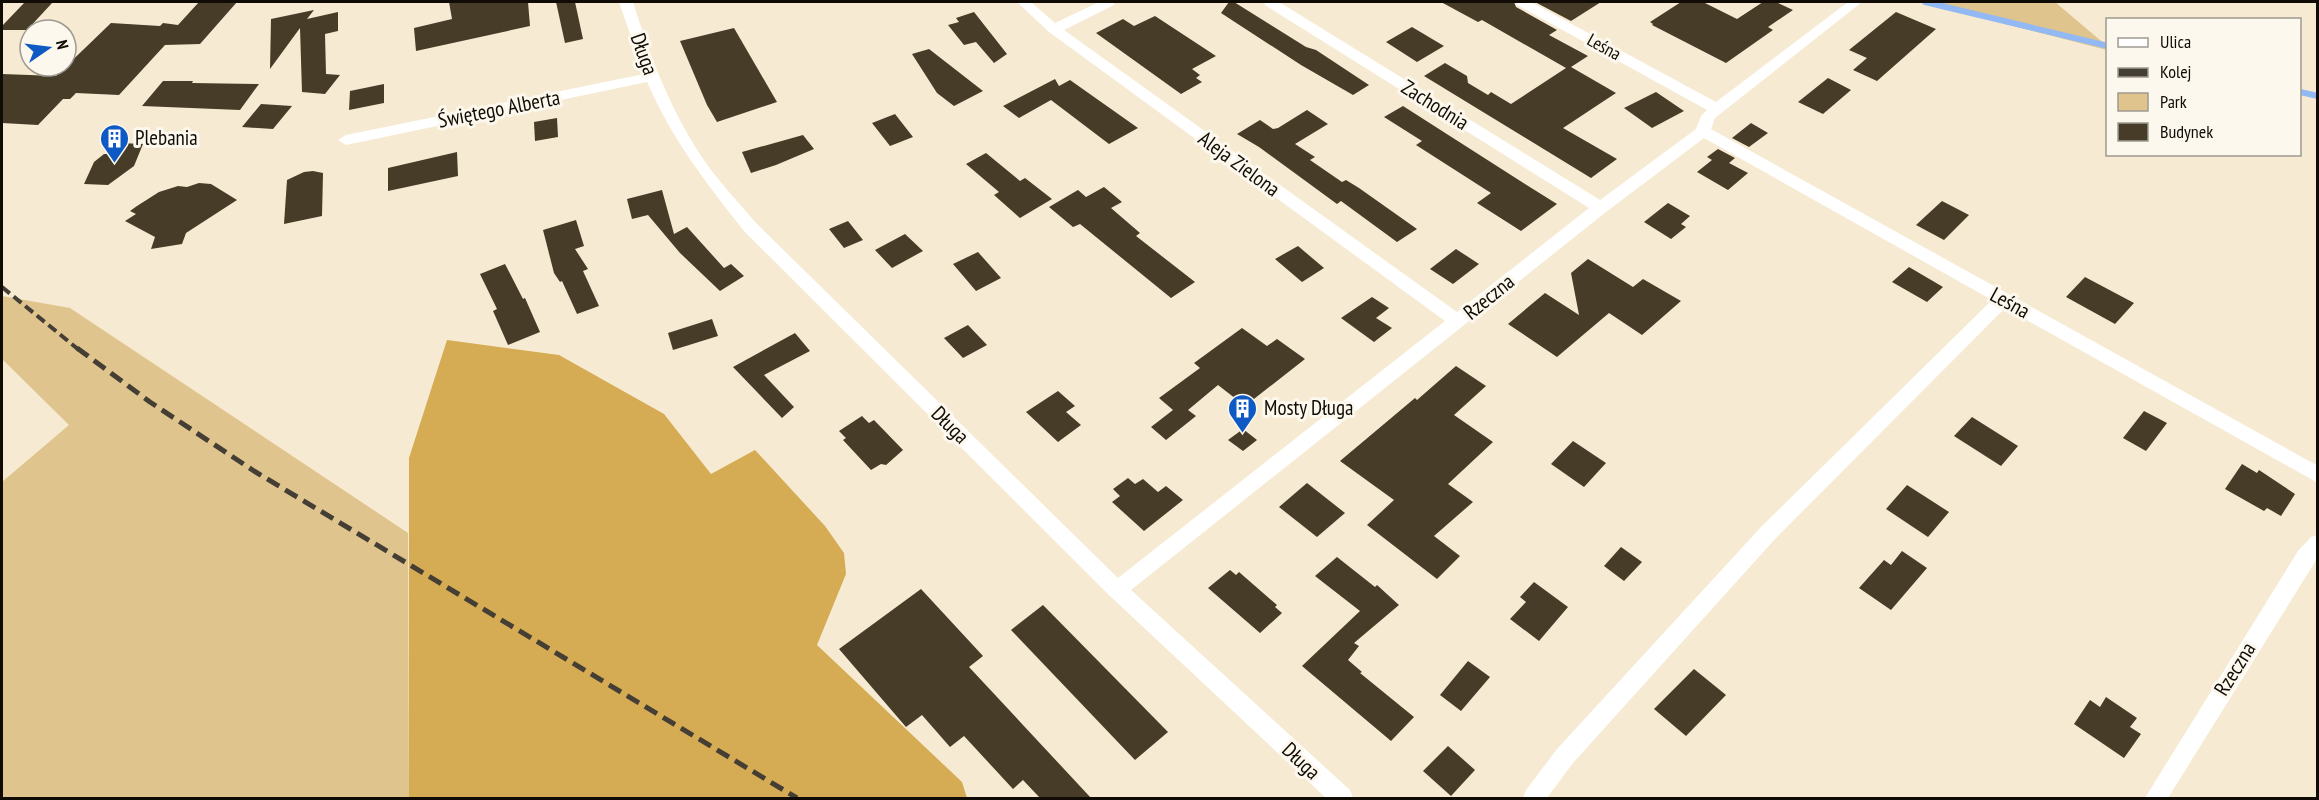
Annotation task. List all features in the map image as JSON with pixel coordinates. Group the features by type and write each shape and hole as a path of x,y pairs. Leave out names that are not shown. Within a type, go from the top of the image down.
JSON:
{"street":[{"name":"Długa","path":"626,2 652,77 672,119 698,163 750,227 1117,590 1342,798"},
{"name":"Aleja Zielona","path":"1023,2 1054,29 1458,322"},
{"path":"1054,29 1109,2"},
{"name":"Zachodnia","path":"1270,2 1600,208"},
{"name":"Leśna","path":"1522,2 1717,109"},
{"name":"Rzeczna","path":"1117,590 1600,208 1703,131 1708,116 1856,2"},
{"name":"Świętego Alberta","path":"346,140 652,77"},
{"name":"Leśna","path":"1703,131 2318,475"},
{"path":"1534,798 1565,756 1760,542 2002,299"},
{"name":"Rzeczna","path":"2156,798 2305,557 2318,543"}],"green space":[{"path":"1919,2 2055,2 2106,45 2106,50"},
{"path":"2,296 70,308 408,533 409,798 2,798 2,482 69,425 2,359"}],"shaded area":[{"path":"447,340 559,355 664,414 711,474 755,450 825,526 844,553 846,574 817,645 962,782 967,798 409,798 409,458"}],"building":[{"path":"25,2 53,2 38,18 18,18 18,30 2,30 2,26"},
{"path":"199,2 237,2 200,44 165,45 119,95 76,93 70,99 63,99 38,125 2,123 2,74 18,75 18,78 78,78 78,55 111,23 178,25"},
{"path":"449,2 528,2 530,26 416,51 414,28 452,19"},
{"path":"556,2 575,2 583,39 565,43"},
{"path":"1229,2 1234,2 1306,47 1316,50 1369,85 1353,95 1301,65 1221,13"},
{"path":"1441,2 1514,2 1516,7 1557,30 1549,35 1588,56 1571,67 1616,93 1563,128 1617,159 1591,178 1424,76 1445,63 1467,76 1468,83 1488,95 1491,92 1511,104 1566,68 1482,20 1478,22"},
{"path":"1535,2 1601,2 1571,21"},
{"path":"1681,2 1703,2 1737,19 1763,2 1776,2 1793,10 1768,27 1773,30 1726,63 1652,25 1650,22"},
{"path":"314,10 307,19 338,12 338,31 325,34 326,74 340,75 325,94 302,92 300,28 270,69 271,19"},
{"path":"974,12 1007,54 994,63 976,42 964,45 948,25 959,22 956,18"},
{"path":"1896,12 1936,29 1877,81 1853,70 1867,58 1849,50"},
{"path":"1155,16 1216,56 1192,69 1200,75 1196,78 1202,82 1181,94 1096,33 1123,19 1134,26"},
{"path":"1412,27 1444,46 1417,62 1386,42"},
{"path":"734,28 777,102 717,122 707,105 680,41"},
{"path":"929,49 983,91 954,106 937,93 912,54"},
{"path":"1828,78 1851,90 1823,114 1798,102"},
{"path":"1055,79 1059,86 1070,80 1138,128 1109,144 1051,100 1019,118 1003,106"},
{"path":"163,81 259,84 240,110 142,106"},
{"path":"384,84 384,103 349,110 350,91"},
{"path":"1656,92 1684,111 1652,128 1624,108"},
{"path":"261,104 292,106 273,129 242,127"},
{"path":"1403,106 1557,204 1521,231 1477,203 1491,193 1416,145 1422,141 1384,117"},
{"path":"1307,110 1328,124 1295,144 1315,157 1310,160 1342,182 1346,180 1359,188 1417,229 1397,242 1341,201 1337,204 1259,147 1237,134 1260,120 1273,129 1278,128"},
{"path":"895,114 913,137 890,146 872,123"},
{"path":"557,118 558,137 535,141 534,122"},
{"path":"1751,123 1768,133 1749,147 1732,138"},
{"path":"803,135 814,149 751,173 742,152"},
{"name":"Plebania","path":"120,143 143,144 134,166 108,185 84,184 94,162 104,154 109,154"},
{"path":"1718,149 1735,158 1729,163 1748,173 1728,190 1697,172 1712,160 1707,157"},
{"path":"457,152 458,176 388,191 388,168"},
{"path":"986,153 1020,181 1025,178 1052,199 1020,218 994,195 999,192 966,164"},
{"path":"304,172 323,173 322,216 284,224 287,180"},
{"path":"199,183 211,184 237,200 186,233 182,244 151,249 155,237 125,221 136,214 130,211 159,192"},
{"path":"1104,187 1122,202 1111,208 1140,233 1136,236 1195,282 1171,298 1080,224 1073,227 1049,207 1078,190 1086,197"},
{"path":"662,190 674,234 687,227 724,268 731,264 744,276 720,291 680,253 648,215 632,219 627,199"},
{"path":"1942,201 1969,215 1944,240 1916,225"},
{"path":"1668,203 1690,216 1681,224 1686,227 1671,239 1644,222"},
{"path":"576,220 584,246 575,249 588,269 583,271 599,306 577,314 562,281 560,282 554,273 543,230"},
{"path":"848,221 863,240 844,248 829,229"},
{"path":"905,234 923,251 892,268 875,250"},
{"path":"1298,246 1324,268 1302,282 1275,259"},
{"path":"1456,249 1479,264 1453,284 1430,269"},
{"path":"978,252 1001,278 976,291 953,264"},
{"path":"1588,259 1633,287 1643,279 1681,301 1642,335 1609,313 1557,357 1508,324 1545,293 1579,315 1571,273"},
{"path":"505,264 523,299 525,298 540,332 508,345 493,311 497,309 480,274"},
{"path":"1909,267 1943,287 1927,302 1892,282"},
{"path":"2085,277 2134,303 2115,324 2066,297"},
{"path":"1372,297 1389,308 1376,318 1392,328 1374,342 1341,318"},
{"path":"712,319 718,336 673,350 668,333"},
{"path":"968,325 987,345 963,358 944,338"},
{"path":"1242,328 1267,346 1277,339 1305,359 1245,406 1218,385 1188,410 1196,416 1166,440 1151,427 1173,410 1159,398 1200,368 1194,363"},
{"path":"795,333 810,351 764,375 794,407 782,418 733,367"},
{"path":"1456,366 1486,386 1454,415 1493,442 1448,484 1473,502 1434,536 1460,556 1437,579 1367,525 1394,500 1340,461"},
{"path":"1058,391 1075,406 1066,412 1081,425 1058,442 1026,412"},
{"path":"2144,411 2167,423 2146,451 2123,438"},
{"path":"862,416 869,423 874,420 903,450 886,465 881,464 871,470 843,440 846,438 839,431"},
{"path":"1972,417 2018,446 2001,466 1954,436"},
{"name":"Mosty Długa","path":"1243,429 1257,440 1243,451 1228,440"},
{"path":"1573,441 1606,463 1584,487 1551,464"},
{"path":"2242,464 2257,473 2259,470 2295,494 2281,516 2267,508 2264,511 2225,489"},
{"path":"1128,478 1135,484 1143,479 1158,492 1166,486 1183,500 1144,531 1112,502 1120,496 1113,489"},
{"path":"1307,483 1345,513 1317,537 1279,507"},
{"path":"1907,485 1949,512 1928,537 1886,509"},
{"path":"1621,547 1642,562 1624,581 1604,566"},
{"path":"1902,551 1927,568 1891,610 1859,588 1884,560 1891,565"},
{"path":"1337,557 1375,587 1377,585 1399,605 1354,643 1359,646 1348,660 1362,672 1360,673 1414,717 1391,741 1302,666 1360,611 1315,576"},
{"path":"1230,570 1236,575 1239,572 1277,605 1275,607 1282,613 1260,633 1208,588"},
{"path":"1534,582 1568,607 1539,641 1510,619 1526,602 1520,597"},
{"path":"921,589 983,656 969,667 1091,798 1040,798 1023,780 1013,789 964,736 950,747 922,715 906,727 839,649"},
{"path":"1043,605 1168,732 1135,760 1011,630"},
{"path":"1468,661 1490,677 1461,711 1440,695"},
{"path":"1694,669 1726,695 1686,736 1654,709"},
{"path":"2106,697 2137,718 2130,727 2141,734 2124,758 2074,724 2090,700 2100,707"},
{"path":"1448,746 1475,770 1451,796 1423,771"}],"waterway":[{"path":"1925,2 2106,46"},
{"path":"2301,92 2318,96"}],"railway":[{"path":"2,287 79,350"},
{"path":"77,348 150,402 254,471 797,798"}],"place":[{"name":"Plebania","path":"114,164"},
{"name":"Mosty Długa","path":"1243,434"}]}
